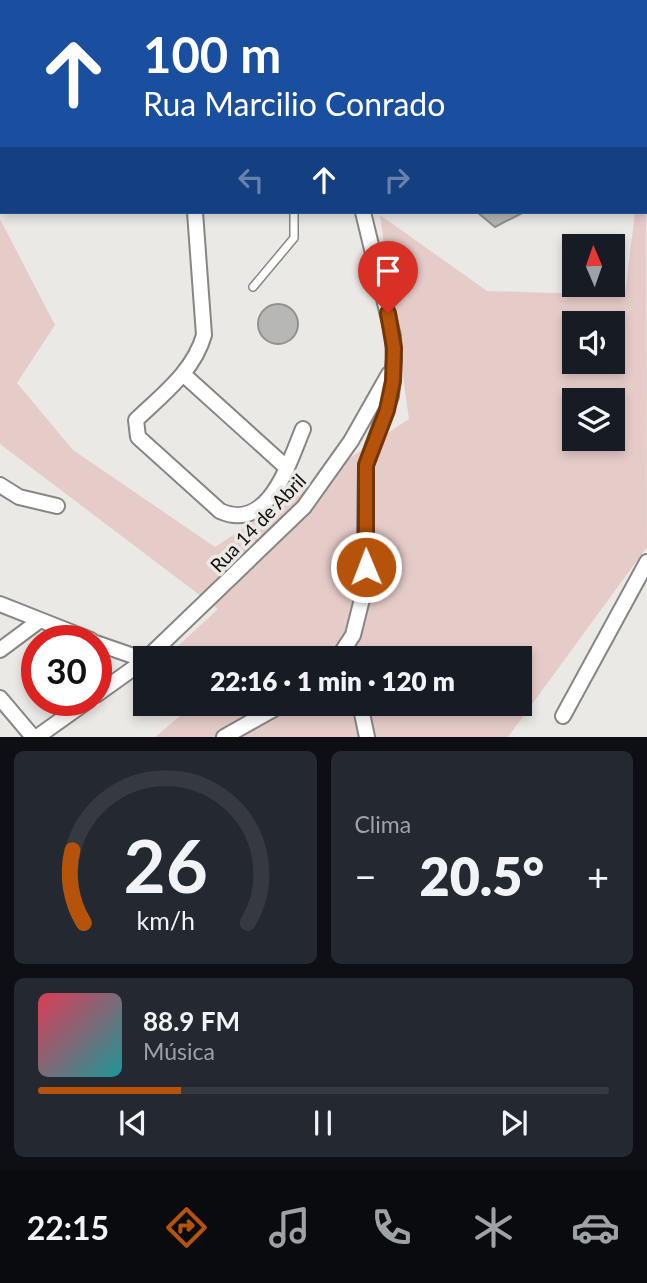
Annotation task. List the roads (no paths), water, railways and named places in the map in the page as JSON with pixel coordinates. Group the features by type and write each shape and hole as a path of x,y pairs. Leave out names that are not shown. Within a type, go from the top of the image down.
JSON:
{"street":[{"path":"195,214 204,335 199,352 183,374 136,421 138,438 228,514 246,513 267,501 276,490 303,429"},
{"path":"353,646 353,635 365,591 366,465 391,396 394,359 393,336 363,214"},
{"name":"Rua 14 de Abril","path":"160,646 276,536 321,487 382,390 394,359"},
{"path":"183,374 287,468"},
{"path":"0,485 19,497 57,506"},
{"path":"564,716 647,562"},
{"path":"0,604 50,625"},
{"path":"0,650 39,621"},
{"path":"346,646 353,635"},
{"path":"112,647 133,655"},
{"name":"Rua 14 de Abril","path":"112,683 133,668"},
{"path":"0,698 35,737 66,716"},
{"path":"224,737 262,716"},
{"path":"363,716 367,737"}],"lane":[{"path":"253,287 294,239 294,214"}]}
